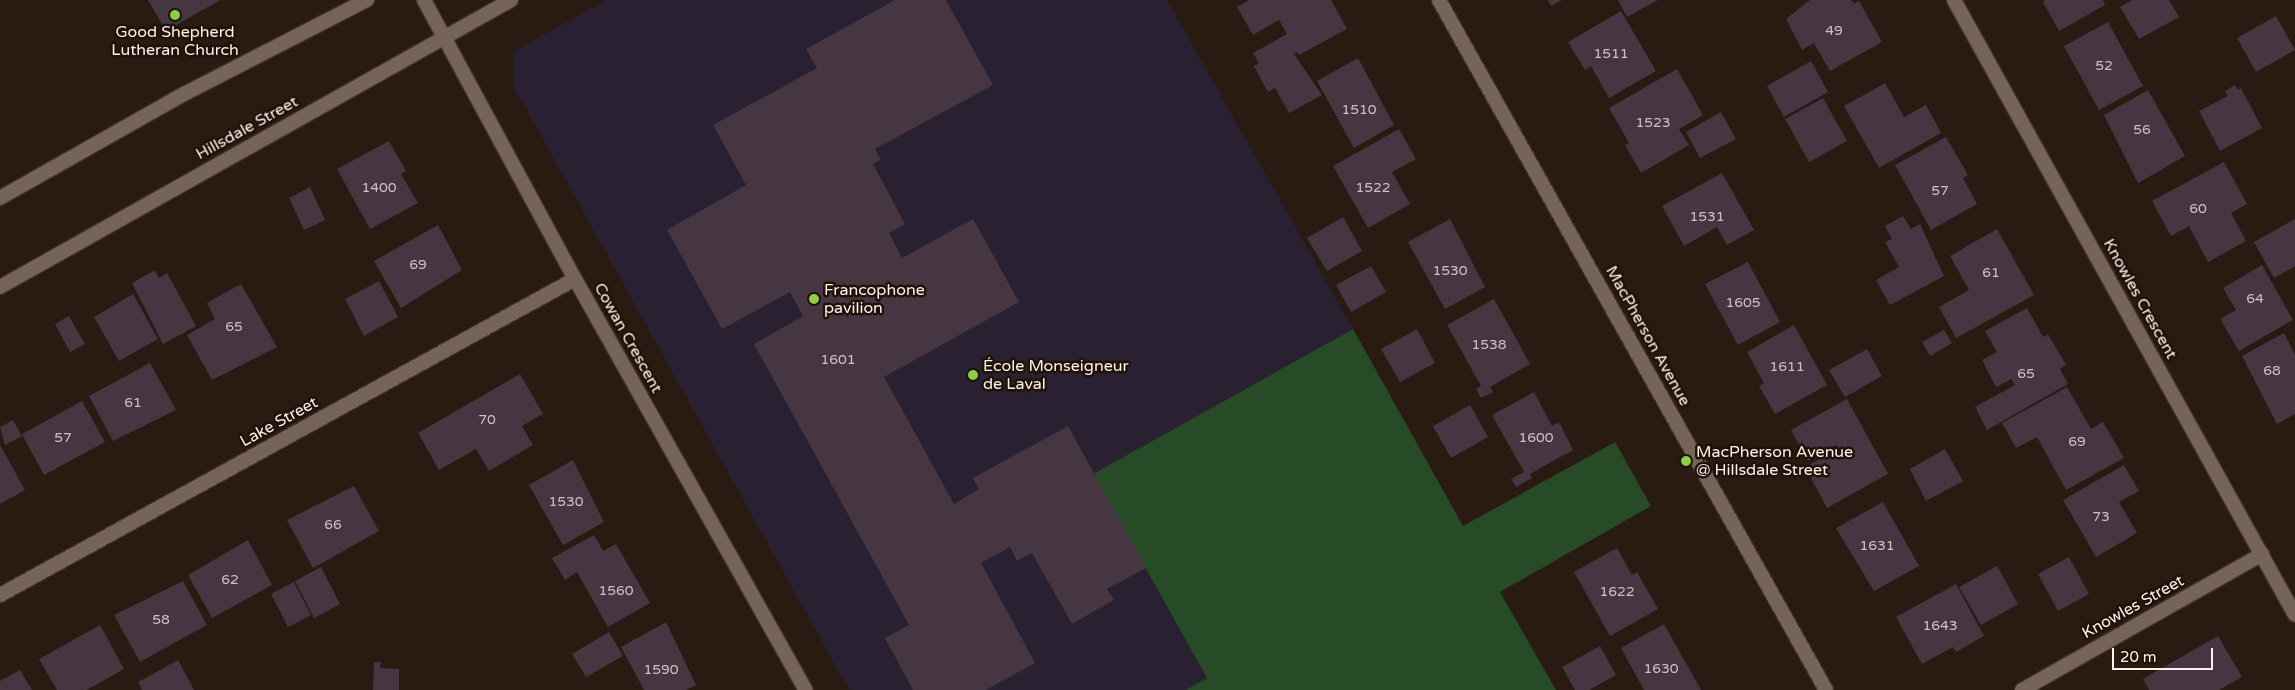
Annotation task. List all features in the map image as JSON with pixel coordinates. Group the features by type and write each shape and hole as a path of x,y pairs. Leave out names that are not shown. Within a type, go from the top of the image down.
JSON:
{"street":[{"path":"0,198 184,94 367,0"},
{"name":"Cowan Crescent","path":"424,0 575,279 806,690"},
{"name":"Hillsdale Street","path":"0,287 511,0"},
{"name":"MacPherson Avenue","path":"1439,0 1826,690"},
{"name":"Knowles Crescent","path":"1954,0 2295,615"},
{"name":"Lake Street","path":"0,595 575,279"},
{"name":"Knowles Street","path":"2022,690 2262,554"}],"shaded area":[{"name":"École Monseigneur de Laval","path":"606,0 1167,0 1353,329 1093,474 1207,678 1186,690 849,690 514,87 514,51"}],"green space":[{"path":"1353,329 1463,526 1615,442 1651,506 1500,592 1556,690 1186,690 1207,678 1093,474"}],"building":[{"name":"Good Shepherd Lutheran Church","path":"148,0 220,0 166,31"},
{"name":"École Monseigneur de Laval","path":"895,0 946,0 993,85 875,149 881,160 873,164 905,224 889,233 902,258 973,219 1019,302 884,377 954,504 979,489 973,478 1068,426 1146,568 1107,589 1114,600 1072,624 1032,553 1017,561 1010,547 981,563 1035,663 986,690 913,690 885,638 909,625 754,344 803,316 790,292 722,329 667,230 746,185 713,125 817,68 806,49"},
{"path":"1249,0 1331,0 1347,29 1299,55 1297,52 1294,54 1322,95 1289,113 1275,88 1268,92 1254,66 1259,63 1253,53 1287,34 1279,20 1253,35 1237,7"},
{"path":"1548,0 1562,0 1551,6"},
{"path":"1618,0 1658,0 1627,17"},
{"path":"1810,0 1851,0 1854,4 1859,1 1882,42 1830,71 1814,43 1802,50 1786,19"},
{"path":"2045,0 2103,0 2105,5 2059,31 2043,2"},
{"path":"2132,0 2169,0 2179,17 2139,39 2120,7"},
{"path":"1621,11 1656,71 1609,98 1591,66 1585,70 1568,42"},
{"path":"2276,16 2295,50 2256,72 2237,38"},
{"path":"2108,22 2143,86 2099,110 2064,46"},
{"path":"1358,58 1394,125 1354,148 1317,81"},
{"path":"1811,61 1828,92 1784,117 1767,86"},
{"path":"1677,69 1703,115 1679,129 1689,145 1641,173 1625,145 1629,143 1609,108"},
{"path":"1885,83 1904,117 1926,105 1941,133 1879,168 1844,106"},
{"path":"2235,85 2238,90 2241,88 2262,128 2220,151 2199,111 2228,96 2225,91"},
{"path":"2148,90 2185,156 2138,183 2104,115"},
{"path":"1823,98 1847,141 1809,162 1785,119"},
{"path":"1721,112 1736,139 1700,158 1686,132"},
{"path":"1399,129 1416,159 1392,172 1410,204 1368,228 1333,166"},
{"path":"1946,137 1968,175 1963,178 1977,204 1931,230 1895,165"},
{"path":"389,141 406,171 401,174 418,203 370,229 337,169"},
{"path":"2224,162 2247,204 2231,213 2246,241 2208,262 2189,226 2171,236 2152,201"},
{"path":"1722,173 1754,230 1727,245 1717,227 1684,246 1662,206"},
{"path":"310,187 325,220 304,230 289,198"},
{"path":"1903,216 1911,229 1920,224 1944,276 1890,305 1876,280 1899,267 1885,242 1892,239 1885,226"},
{"path":"1343,217 1362,251 1327,271 1307,238"},
{"path":"1450,219 1485,287 1445,309 1408,242"},
{"path":"2295,219 2295,266 2274,278 2254,242"},
{"path":"438,225 462,270 401,308 374,261"},
{"path":"1997,229 2034,295 1956,338 1939,307 1969,290 1950,256"},
{"path":"1748,262 1780,322 1738,345 1705,284"},
{"path":"2262,265 2293,320 2239,351 2220,319 2236,310 2223,288"},
{"path":"1371,266 1386,292 1351,312 1336,285"},
{"path":"155,270 159,278 167,273 196,326 163,344 132,283"},
{"path":"379,281 398,317 364,336 345,299"},
{"path":"241,284 277,347 212,380 187,335 215,319 207,303"},
{"path":"133,294 158,339 119,361 94,317"},
{"path":"1494,299 1530,364 1490,387 1493,392 1481,398 1476,389 1481,386 1447,325"},
{"path":"2027,308 2043,337 2048,334 2066,365 2060,369 2068,384 1987,430 1975,407 2015,385 2011,379 1996,387 1982,360 1997,352 1985,331"},
{"path":"69,316 85,344 70,352 55,324"},
{"path":"1794,325 1827,385 1775,414 1759,386 1764,383 1747,352"},
{"path":"1417,329 1435,363 1400,382 1381,349"},
{"path":"1944,330 1952,343 1930,356 1922,342"},
{"path":"2284,333 2295,355 2295,414 2277,424 2242,356"},
{"path":"1867,349 1882,376 1845,397 1829,370"},
{"path":"150,363 176,410 113,441 89,396"},
{"path":"520,374 543,414 522,426 533,445 489,471 476,449 439,470 418,433"},
{"path":"2067,387 2091,429 2103,422 2124,458 2066,490 2037,437 2016,448 2002,423"},
{"path":"1534,392 1552,426 1559,422 1573,450 1530,474 1532,478 1516,487 1511,479 1524,472 1492,415"},
{"path":"1847,399 1888,474 1827,508 1805,467 1838,449 1836,445 1808,461 1791,430"},
{"path":"82,401 105,442 44,475 22,434"},
{"path":"1470,405 1488,437 1451,458 1433,426"},
{"path":"13,420 22,436 5,445 0,427"},
{"path":"0,445 25,490 0,504"},
{"path":"1945,449 1963,481 1926,501 1910,469"},
{"path":"573,460 604,522 563,545 529,485"},
{"path":"2124,465 2139,491 2119,502 2137,533 2096,557 2063,500"},
{"path":"354,486 379,531 313,568 287,520"},
{"path":"1883,502 1919,566 1874,591 1836,528"},
{"path":"594,535 603,551 616,544 650,603 608,627 577,572 565,580 552,558"},
{"path":"248,540 272,585 212,618 188,575"},
{"path":"1617,548 1632,575 1637,572 1658,609 1610,636 1574,572"},
{"path":"2069,557 2089,594 2058,611 2038,574"},
{"path":"1997,566 2018,604 1981,625 1959,587"},
{"path":"321,567 340,604 314,618 295,581"},
{"path":"183,581 207,625 140,662 114,615"},
{"path":"294,582 311,615 288,627 271,594"},
{"path":"1956,584 1984,636 1956,652 1953,647 1922,664 1896,617"},
{"path":"666,622 696,685 686,690 644,690 621,647"},
{"path":"1664,624 1701,690 1644,690 1621,648"},
{"path":"100,625 124,669 87,690 57,690 39,659"},
{"path":"609,632 623,656 586,677 572,654"},
{"path":"2218,636 2242,677 2219,690 2149,690 2143,679"},
{"path":"1600,646 1616,675 1589,690 1575,690 1562,667"},
{"path":"178,660 194,690 142,690 138,682"},
{"path":"374,662 381,662 380,668 399,669 399,690 373,690"},
{"path":"20,670 32,690 0,690 0,681"}],"place":[{"name":"Good Shepherd Lutheran Church","path":"175,15"},
{"name":"Francophone pavilion","path":"814,299"},
{"name":"École Monseigneur de Laval","path":"973,375"},
{"name":"MacPherson Avenue @ Hillsdale Street","path":"1686,461"}]}
